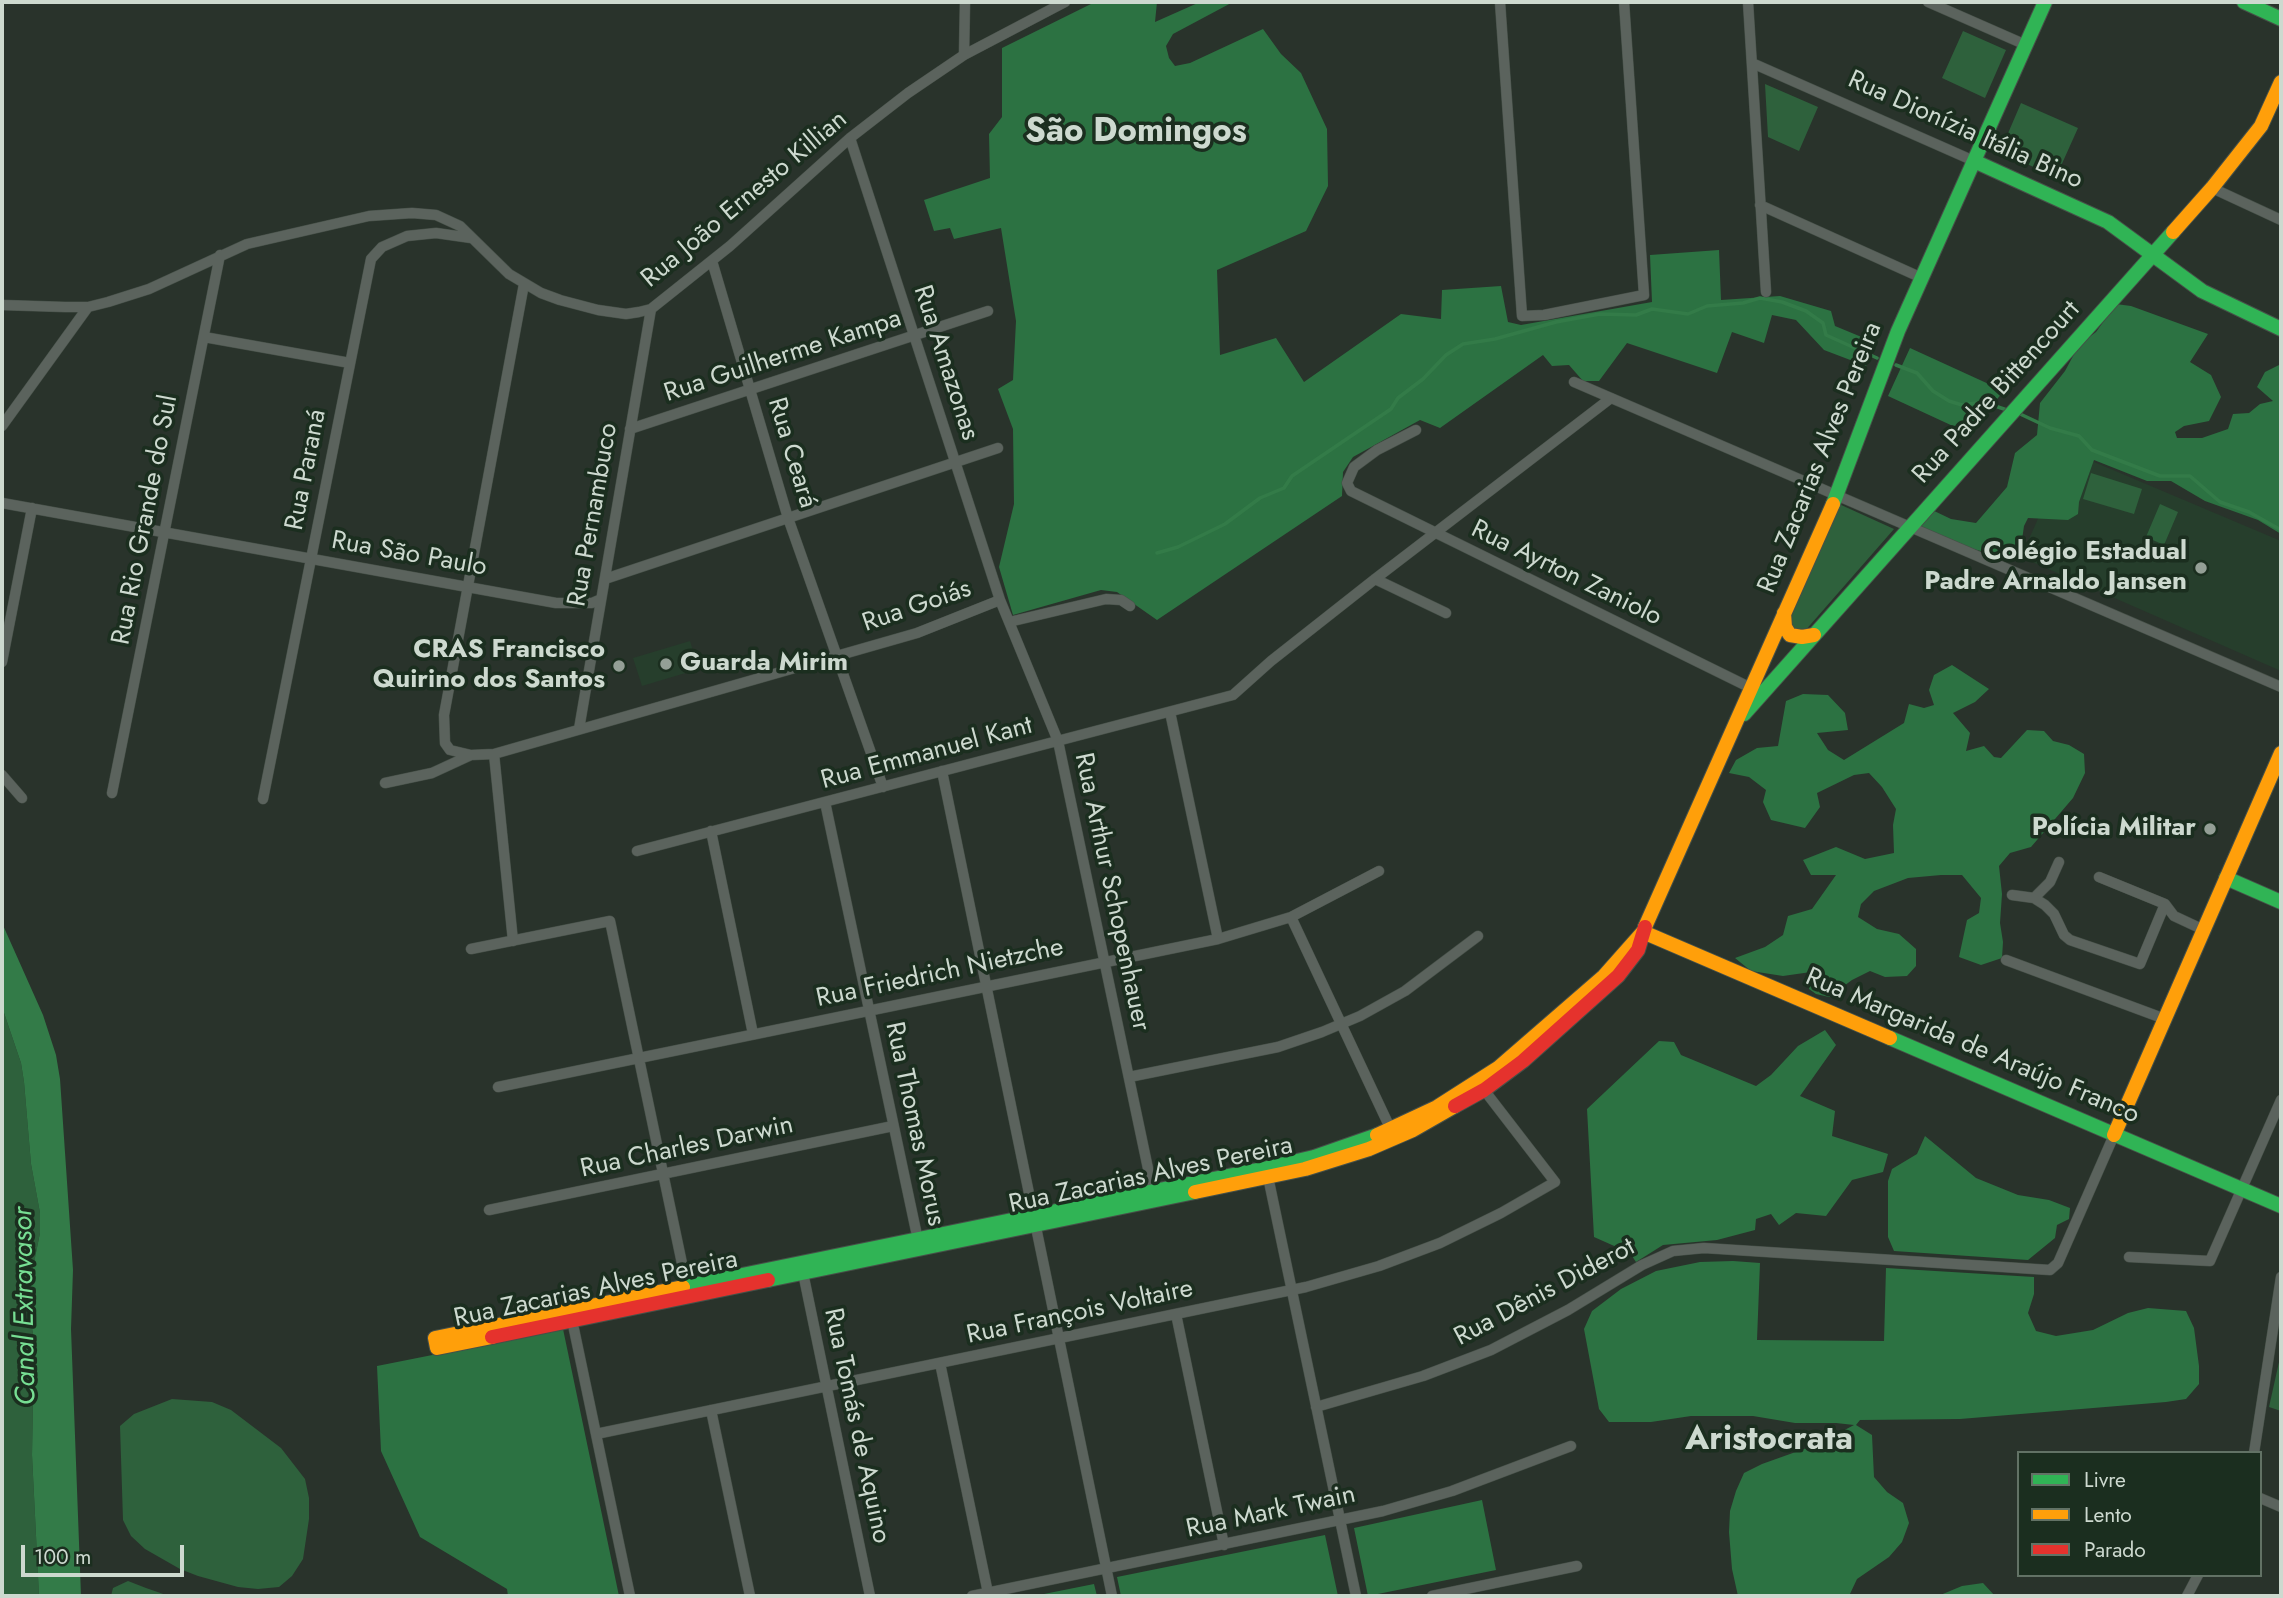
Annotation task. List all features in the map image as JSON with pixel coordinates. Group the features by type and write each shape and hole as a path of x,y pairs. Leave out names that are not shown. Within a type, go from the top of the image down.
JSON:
{"main road":[{"name":"Rua Zacarias Alves Pereira","path":"1756,691 1772,640 1837,495 1895,339 2045,2"},
{"path":"2244,2 2281,19"},
{"name":"Rua Padre Bittencourt","path":"1734,725 1756,691 1796,656 2212,187 2261,126 2281,82"},
{"name":"Rua Dionízia Itália Bino","path":"1974,161 2094,215 2124,232 2202,291 2281,329"},
{"path":"1784,611 1784,627 1790,635 1814,635"},
{"path":"1772,640 1788,640 1796,656"},
{"name":"Rua Zacarias Alves Pereira","path":"571,1315 437,1348 435,1338 688,1292 1268,1173 1393,1134 1447,1102 1481,1086 1604,976 1643,932 1734,725"},
{"path":"2114,1135 2281,753"},
{"path":"2226,878 2281,902"},
{"name":"Rua Margarida de Araújo Franco","path":"1643,932 2281,1206"}],"street":[{"path":"964,55 965,2"},
{"name":"Rua João Ernesto Killian","path":"2,305 88,307 149,289 247,244 390,213 436,215 460,226 509,274 560,300 625,314 651,309 712,261 850,138 908,93 964,55 1065,2"},
{"path":"1500,2 1522,316 1544,315 1644,295 1623,2"},
{"path":"1748,2 1766,292"},
{"path":"1928,2 2026,45"},
{"name":"Rua Dionízia Itália Bino","path":"1752,62 1974,161"},
{"name":"Rua Amazonas","path":"850,138 1000,600"},
{"path":"2212,187 2281,220"},
{"path":"1760,205 1922,278"},
{"name":"Rua Paraná","path":"263,799 371,259 392,241 424,234 456,234 475,239"},
{"name":"Rua Rio Grande do Sul","path":"113,793 220,255"},
{"name":"Rua Ceará","path":"712,261 788,518 883,787"},
{"path":"468,587 524,284"},
{"path":"2,426 88,307"},
{"name":"Rua Pernambuco","path":"579,729 651,309"},
{"name":"Rua Guilherme Kampa","path":"630,429 988,312"},
{"path":"204,337 350,363"},
{"path":"1574,382 2281,687"},
{"path":"1446,613 1374,579 1611,398"},
{"name":"Rua Ayrton Zaniolo","path":"1416,430 1377,450 1354,467 1348,483 1351,492 1756,691"},
{"path":"604,579 998,448"},
{"name":"Rua São Paulo","path":"2,503 569,604 592,603 601,599"},
{"path":"2,662 33,508"},
{"name":"Rua Emmanuel Kant","path":"638,850 1226,697 1240,690 1280,653 1374,579"},
{"name":"Rua Goiás","path":"468,587 444,715 445,743 450,750 471,755 494,754 917,633 1000,600"},
{"path":"1009,622 1106,599 1121,600 1130,606"},
{"name":"Rua Arthur Schopenhauer","path":"1000,600 1058,741 1154,1196"},
{"path":"1170,712 1218,939"},
{"path":"494,754 513,941"},
{"path":"385,783 432,773 471,755"},
{"path":"942,771 1112,1596"},
{"path":"2,775 22,798"},
{"name":"Rua Thomas Morus","path":"825,802 918,1244"},
{"path":"711,831 753,1034"},
{"path":"2034,898 2050,882 2059,862"},
{"name":"Rua Friedrich Nietzche","path":"498,1087 1218,939 1292,917 1380,871"},
{"path":"2099,877 2165,904 2174,916 2204,930"},
{"path":"2012,895 2034,898 2054,914 2070,940 2140,964 2165,904"},
{"path":"1292,917 1393,1134"},
{"path":"471,949 610,921 688,1292"},
{"path":"1129,1077 1278,1047 1342,1024 1405,991 1478,936"},
{"path":"2006,960 2165,1019"},
{"name":"Rua François Voltaire","path":"596,1434 1292,1290 1366,1270 1440,1243 1472,1229 1555,1182 1481,1086"},
{"path":"2129,1257 2210,1261 2281,1100"},
{"name":"Rua Charles Darwin","path":"489,1210 893,1126"},
{"name":"Rua Dênis Diderot","path":"1316,1407 1423,1376 1491,1350 1558,1315 1642,1265 1673,1251 1704,1248 2045,1271 2054,1268 2114,1135"},
{"path":"1268,1173 1356,1596"},
{"name":"Rua Tomás de Aquino","path":"802,1268 870,1596"},
{"path":"2254,1451 2281,1277"},
{"path":"1176,1314 1224,1545"},
{"path":"571,1315 630,1596"},
{"path":"940,1363 988,1593"},
{"path":"711,1410 750,1596"},
{"name":"Rua Mark Twain","path":"972,1596 1340,1521 1452,1491 1571,1446"},
{"path":"2262,1499 2281,1507"},
{"path":"1432,1596 1577,1566"},
{"path":"2188,1596 2197,1577"}],"shaded area":[{"path":"1095,2 1157,2 1155,22 1200,2 1233,2 1173,34 1166,46 1169,58 1175,66 1190,63 1263,29 1281,54 1301,73 1327,129 1328,186 1306,231 1217,270 1220,355 1276,338 1304,382 1401,314 1441,319 1442,290 1501,286 1508,322 1521,325 1652,302 1650,255 1719,250 1721,300 1780,296 1831,311 1835,326 1876,343 1866,366 1824,350 1796,320 1772,315 1764,343 1732,332 1717,373 1627,343 1599,381 1583,381 1569,365 1552,366 1543,355 1440,428 1420,420 1353,457 1343,472 1342,496 1157,620 1117,592 1101,590 1013,615 999,567 1014,504 1013,429 998,389 1013,380 1016,321 1001,228 954,239 950,228 934,231 924,200 990,178 989,134 1002,117 1002,48"},
{"path":"1963,31 2006,50 1985,98 1942,78"},
{"path":"1765,84 1818,107 1799,151 1768,137"},
{"path":"2021,103 2078,128 2056,177 2000,152"},
{"path":"2116,304 2131,306 2208,334 2190,362 2211,375 2221,397 2209,421 2184,426 2175,432 2177,438 2202,438 2228,429 2233,414 2249,413 2260,404 2273,401 2257,387 2265,372 2281,364 2281,534 2258,520 2205,501 2171,481 2147,481 2094,460 2079,502 2078,514 2068,520 2028,518 2021,547 2012,559 1965,547 1918,527 1928,508 1951,519 1976,523 2007,487 2015,453 2037,435 2040,403 2065,371 2079,345 2096,332"},
{"path":"1910,348 2004,391 1968,433 1888,396"},
{"name":"Colégio Estadual Padre Arnaldo Jansen","path":"2068,451 2281,541 2281,671 2021,557"},
{"path":"2091,473 2142,489 2134,514 2083,499"},
{"path":"1839,504 1894,529 1804,632 1794,631 1789,622"},
{"path":"2160,504 2178,512 2164,545 2146,537"},
{"name":"Guarda Mirim","path":"690,641 699,669 642,686 633,658"},
{"path":"1952,665 1989,689 1975,702 1953,713 1970,733 1966,751 1984,746 1994,757 2001,758 2027,730 2044,731 2053,741 2069,745 2084,754 2085,773 2073,798 2031,847 2010,853 1999,866 2002,958 1981,965 1959,957 1967,920 1979,913 1981,898 1962,875 1941,875 1908,878 1874,891 1861,904 1858,917 1877,929 1899,934 1916,949 1916,966 1907,976 1885,977 1870,971 1829,997 1809,989 1811,972 1783,976 1751,971 1735,958 1765,947 1783,935 1788,916 1812,909 1836,875 1811,875 1803,860 1836,847 1865,859 1894,853 1893,825 1896,809 1869,773 1854,775 1817,793 1820,807 1805,828 1771,820 1763,802 1766,790 1749,777 1729,773 1736,760 1757,748 1778,746 1786,701 1803,694 1828,695 1845,713 1848,730 1817,733 1828,750 1844,760 1904,723 1909,704 1924,708 1934,705 1929,690 1934,675"},
{"path":"2,923 43,1015 56,1055 60,1079 73,1270 71,1329 81,1596 39,1596 32,1455 34,1343 30,1312 31,1277 40,1233 40,1213 31,1164 21,1063 2,1007"},
{"path":"2,1007 21,1063 31,1164 40,1213 40,1233 31,1277 30,1312 34,1343 32,1455 39,1596 2,1596"},
{"path":"1825,1030 1836,1045 1800,1096 1835,1111 1832,1136 1888,1154 1883,1172 1852,1180 1826,1216 1796,1213 1779,1225 1771,1214 1756,1219 1755,1230 1717,1240 1663,1245 1636,1262 1630,1253 1594,1237 1587,1109 1659,1041 1674,1042 1681,1055 1756,1086 1771,1075 1798,1046"},
{"path":"1925,1136 1976,1178 2018,1195 2049,1200 2070,1208 2069,1219 2057,1225 2055,1238 2028,1260 1894,1251 1888,1237 1888,1181 1892,1169 1917,1154"},
{"path":"1700,1262 1760,1263 1757,1340 1884,1341 1886,1268 2034,1277 2034,1294 2028,1313 2036,1331 2056,1336 2093,1330 2128,1313 2148,1308 2186,1311 2194,1328 2199,1384 2186,1399 2166,1402 1960,1419 1860,1420 1856,1425 1872,1435 1874,1477 1887,1492 1903,1503 1909,1523 1902,1542 1889,1557 1857,1579 1849,1596 1738,1596 1732,1569 1730,1511 1744,1473 1818,1444 1854,1425 1795,1423 1753,1416 1691,1416 1651,1422 1609,1422 1599,1409 1584,1329 1592,1311 1621,1289 1656,1271"},
{"path":"563,1329 619,1596 508,1596 507,1589 420,1537 381,1451 377,1366"},
{"path":"2281,1353 2281,1411 2269,1407"},
{"path":"172,1399 212,1402 231,1410 281,1448 305,1479 309,1519 303,1559 292,1576 279,1587 238,1587 198,1576 145,1549 131,1536 123,1520 120,1426 134,1414"},
{"path":"1482,1500 1496,1570 1368,1596 1354,1528"},
{"path":"1325,1535 1338,1596 1121,1596 1117,1577"},
{"path":"128,1581 169,1596 111,1596 113,1588"},
{"path":"1983,1583 1995,1596 1938,1596 1962,1586"},
{"path":"1094,1584 1097,1596 1034,1596"}],"waterway":[{"path":"1157,553 1178,547 1225,524 1260,498 1284,488 1292,476 1391,409 1398,398 1423,379 1446,355 1463,344 1600,314 1636,315 1652,309 1688,314 1707,306 1743,303 1760,298 1782,302 1806,311 1823,323 1826,335 1877,358"},
{"path":"1896,365 1917,373 1933,391 1949,401 1962,405 1983,402 2010,411"},
{"path":"2018,413 2050,428 2079,436 2092,450 2160,476 2190,476 2220,502 2249,512 2281,530"}],"traffic: fast":[{"path":"1833,504 1898,331 2045,2"},
{"path":"2244,2 2281,19"},
{"path":"1974,161 2108,222 2202,291 2281,329"},
{"path":"1744,714 2173,232"},
{"path":"2226,878 2281,902"},
{"path":"1890,1038 2281,1206"},
{"path":"683,1287 1267,1168 1314,1157 1377,1135"},
{"path":"768,1280 1195,1192"}],"traffic: slow":[{"path":"2173,232 2261,126 2281,82"},
{"path":"1645,927 1833,504"},
{"path":"1784,613 1785,627 1790,635 1814,635"},
{"path":"2114,1135 2281,753"},
{"path":"1377,1135 1437,1107 1498,1068 1604,976 1643,932"},
{"path":"1643,932 1890,1038"},
{"path":"1195,1192 1305,1169 1369,1149 1413,1130 1455,1106"},
{"path":"492,1337 437,1348 435,1338 683,1287"}],"traffic: jam":[{"path":"1455,1106 1484,1090 1523,1061 1618,976 1638,950 1645,927"},
{"path":"492,1337 768,1280"}],"place":[{"name":"Colégio Estadual Padre Arnaldo Jansen","path":"2201,568"},
{"name":"Guarda Mirim","path":"666,664"},
{"name":"CRAS Francisco Quirino dos Santos","path":"619,666"},
{"name":"Polícia Militar","path":"2210,829"}],"district":[{"name":"São Domingos","path":"1136,133"},
{"name":"Aristocrata","path":"1769,1441"}],"water label":[{"name":"Canal Extravasor","path":"26,1306"}]}
